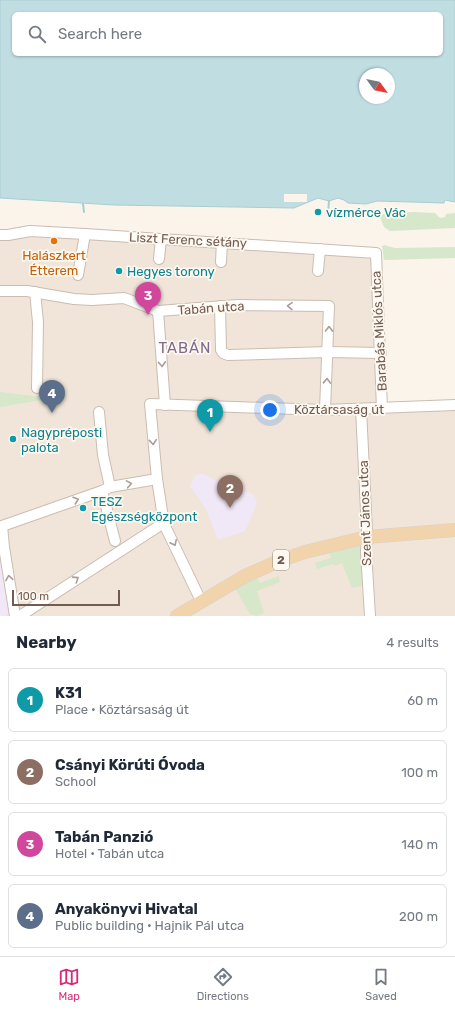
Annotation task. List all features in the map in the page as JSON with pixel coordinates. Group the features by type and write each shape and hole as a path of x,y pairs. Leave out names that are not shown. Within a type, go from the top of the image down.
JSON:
{"main road":[{"name":"2","path":"177,616 245,576 278,561 330,545 367,537 455,530"}],"street":[{"name":"Liszt Ferenc sétány","path":"0,235 30,231 222,242 376,253"},
{"path":"78,275 85,234"},
{"path":"159,259 162,239"},
{"path":"222,242 222,262"},
{"path":"318,271 320,249"},
{"name":"Barabás Miklós utca","path":"376,253 382,409"},
{"name":"Tabán utca","path":"0,291 19,290 92,300 124,298 158,311 220,306 329,306 328,352"},
{"path":"34,292 38,322 37,388"},
{"path":"220,306 221,350 225,354 232,356 328,352 381,353"},
{"path":"158,311 165,405"},
{"path":"326,410 328,352"},
{"name":"Köztársaság út","path":"157,479 150,404 326,410 455,405"},
{"name":"Szent János utca","path":"361,409 370,616"},
{"path":"99,412 106,489 115,541"},
{"path":"15,616 2,526 106,489 157,479 164,524 201,601"},
{"path":"20,616 164,524"}],"shaded area":[{"path":"0,235 376,253 382,409 455,405 455,616 0,616"},
{"path":"198,474 203,474 254,495 257,503 245,531 218,540 206,509 190,486 195,476"},
{"path":"0,534 12,612 5,616 0,616"}],"green space":[{"path":"413,212 435,213 440,218 445,217 446,214 455,213 455,228 390,231 384,227 380,217 383,214"},
{"path":"384,245 395,248 455,247 455,258 384,260 382,246"},
{"path":"0,392 41,397 42,400 0,407"},
{"path":"360,543 363,586 352,588 342,563 317,569 315,563 331,558 329,550"},
{"path":"256,575 260,583 279,576 280,582 257,591 264,613 256,616 250,614 234,587"}],"water":[{"path":"0,0 455,0 455,202 445,200 444,203 377,201 366,204 348,203 338,198 329,201 318,198 294,208 114,205 0,198"}],"pier":[{"path":"284,194 307,194 307,202 284,202"}],"waterway":[{"path":"328,213 329,201"},
{"path":"83,204 84,212"}],"place":[{"name":"vízmérce Vác","path":"318,212"},
{"name":"Halászkert Étterem","path":"54,241"},
{"name":"Hegyes torony","path":"119,271"},
{"name":"Tabán Panzió","path":"148,315"},
{"name":"Anyakönyvi Hivatal","path":"52,413"},
{"name":"K31","path":"210,432"},
{"name":"Nagypréposti palota","path":"13,439"},
{"name":"TESZ Egészségközpont","path":"83,508"},
{"name":"Csányi Körúti Óvoda","path":"230,508"}],"district":[{"name":"TABÁN","path":"185,348"}]}
